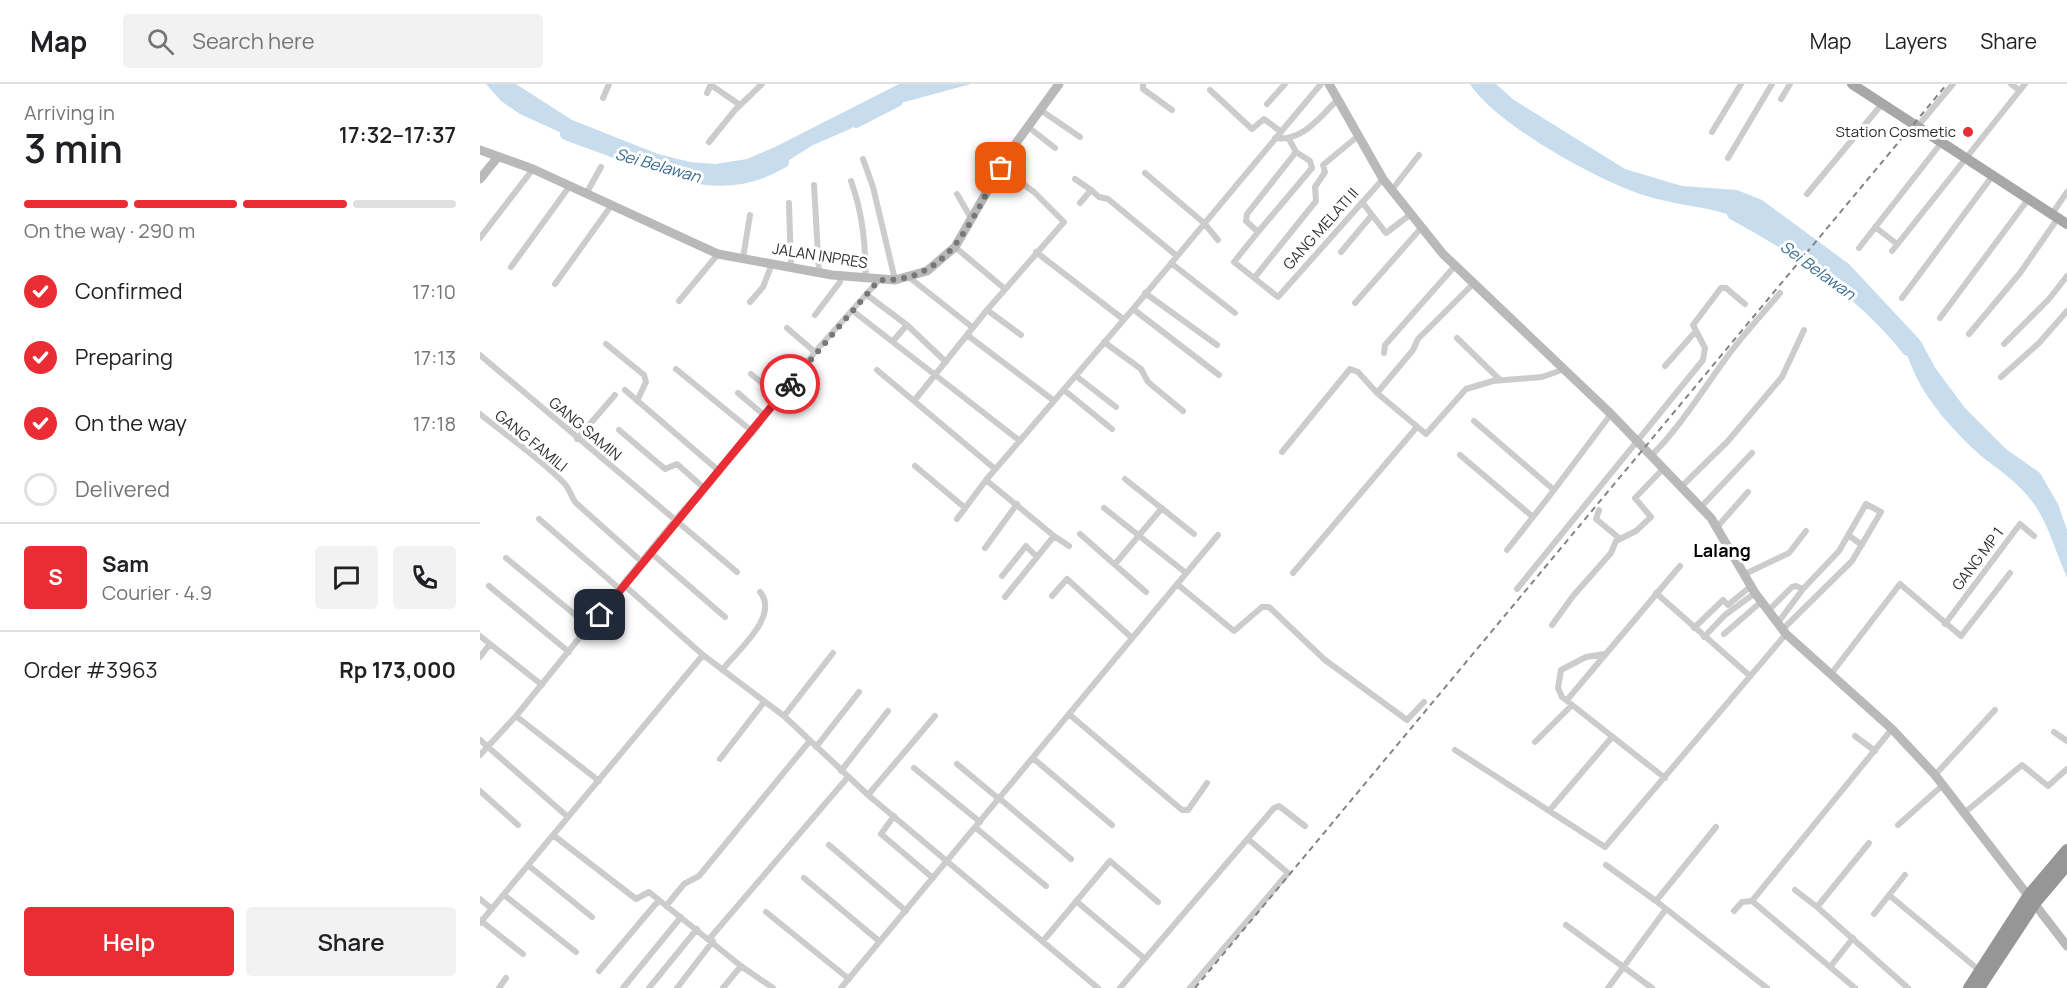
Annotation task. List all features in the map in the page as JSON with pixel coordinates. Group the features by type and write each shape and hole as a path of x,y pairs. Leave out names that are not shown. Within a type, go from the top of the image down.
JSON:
{"highway":[{"path":"1978,988 1980,971 2067,850"},
{"path":"1978,988 2032,899 2067,865"}],"main road":[{"path":"1852,84 2059,219"}],"street":[{"path":"603,98 609,84"},
{"path":"709,142 740,105 762,84"},
{"name":"JALAN INPRES","path":"480,150 533,170 718,254 819,272 895,280 910,278 936,265 955,247 1027,126 1059,84"},
{"path":"1143,84 1143,89 1172,110"},
{"path":"1267,104 1285,84"},
{"path":"957,519 995,469 1322,84"},
{"path":"1329,84 1391,191 1454,267 1611,414 1701,507 1718,526 1753,589 1781,629 1892,729 1935,775 2067,946"},
{"path":"1712,132 1741,84"},
{"path":"1728,158 1772,84"},
{"path":"1781,99 1791,84"},
{"path":"1917,127 1953,84"},
{"path":"2011,84 2019,90"},
{"path":"1892,251 2025,84"},
{"path":"707,93 711,85 740,105"},
{"path":"1210,90 1252,129 1264,119 1280,132"},
{"path":"1275,138 1289,139 1311,126 1337,100"},
{"path":"1807,194 1881,104"},
{"path":"1039,109 1080,136"},
{"path":"1027,126 1055,148"},
{"path":"1289,139 1296,152 1310,161 1312,168 1234,259 1236,264 1254,277 1316,201 1315,187 1325,172 1323,165 1358,136"},
{"path":"1859,248 1942,142"},
{"path":"1258,232 1246,221 1246,217 1296,152"},
{"path":"1391,191 1419,155"},
{"path":"480,179 497,158"},
{"path":"863,159 873,187 895,280"},
{"path":"586,194 601,167"},
{"path":"914,400 972,327 1064,222 1034,192 1001,168"},
{"path":"480,238 533,170"},
{"path":"1144,173 1204,223 1218,240"},
{"path":"1902,298 1993,175"},
{"path":"1075,179 1112,201 1177,256"},
{"name":"GANG MELATI II","path":"1254,277 1278,297 1383,179"},
{"path":"851,181 862,210 866,278"},
{"path":"814,185 819,272"},
{"path":"511,267 569,187"},
{"path":"1080,203 1091,190"},
{"path":"1969,334 2020,273 2059,219 2067,192"},
{"path":"957,194 971,218"},
{"path":"1940,318 2028,198"},
{"path":"1362,202 1388,234 1411,214"},
{"path":"789,203 791,267"},
{"path":"555,284 611,206"},
{"path":"743,258 750,215"},
{"path":"1341,252 1372,215"},
{"path":"1875,226 1897,244"},
{"path":"1354,303 1422,227"},
{"path":"955,247 1005,289"},
{"path":"1036,252 1123,319"},
{"path":"680,301 718,254"},
{"path":"1171,263 1235,314"},
{"path":"750,302 763,287 772,264"},
{"path":"1384,352 1385,345 1454,267"},
{"path":"815,315 840,282 841,275"},
{"path":"2004,344 2049,299 2067,276"},
{"path":"910,278 972,327"},
{"path":"480,755 542,685 675,520 753,432 815,352 879,280"},
{"path":"1377,393 1407,357 1418,339 1473,284"},
{"path":"1517,589 1703,360 1705,348 1693,325 1721,288 1726,288 1745,304"},
{"path":"1145,293 1216,345"},
{"path":"1651,456 1671,436 1700,399 1724,361 1780,293"},
{"path":"867,295 907,325 946,362"},
{"path":"1133,309 1219,375"},
{"path":"987,310 1021,335"},
{"path":"853,311 1020,441"},
{"path":"2001,378 2039,343 2067,311"},
{"path":"893,341 907,325"},
{"path":"787,328 815,352"},
{"path":"1682,488 1728,441 1782,377 1804,330"},
{"path":"1665,366 1696,331"},
{"path":"967,335 1053,400"},
{"path":"1457,338 1500,380"},
{"path":"1104,342 1142,369 1150,385 1183,411"},
{"path":"606,344 644,375 646,382 637,401"},
{"name":"GANG SAMIN","path":"480,355 737,572"},
{"path":"676,369 753,432"},
{"path":"1282,452 1350,369 1358,372 1377,393 1426,435 1461,393 1473,387 1500,380 1542,377 1562,370"},
{"path":"877,370 995,469"},
{"path":"751,374 779,397"},
{"path":"1076,376 1116,407"},
{"path":"625,390 719,471"},
{"path":"1064,390 1112,429"},
{"path":"738,393 765,416"},
{"path":"577,439 615,395"},
{"name":"GANG FAMILI","path":"480,414 567,486 570,496 576,503 642,562"},
{"path":"1507,550 1611,414"},
{"path":"1474,421 1554,490"},
{"path":"1293,573 1416,428"},
{"path":"619,430 665,469 677,464 704,488"},
{"path":"1701,507 1752,453"},
{"path":"1460,455 1533,517"},
{"path":"915,466 964,507"},
{"path":"1552,625 1573,596 1611,553 1612,547 1619,538 1636,531 1651,517 1635,498 1663,469"},
{"path":"1125,478 1194,534"},
{"path":"986,480 1068,546"},
{"path":"1718,526 1748,492"},
{"path":"985,548 1017,504"},
{"path":"1455,750 1605,847 1750,675 1781,629 1803,589 1839,551 1866,504 1881,512 1843,572 1781,629"},
{"path":"1104,508 1186,573"},
{"path":"1115,564 1162,508"},
{"path":"1599,510 1596,519 1619,538"},
{"path":"539,519 703,655 784,716 809,742 868,795 1098,988"},
{"name":"GANG MP 1","path":"1945,624 2020,524 2034,536"},
{"path":"1745,574 1789,553 1806,531"},
{"path":"1080,534 1146,592"},
{"path":"841,988 1034,759 1131,637 1218,535"},
{"path":"1848,535 1862,545"},
{"path":"1005,597 1054,536"},
{"path":"1002,576 1026,546 1037,557"},
{"path":"650,552 725,617"},
{"path":"506,558 590,627"},
{"path":"1535,742 1569,702 1604,654 1680,566"},
{"path":"1831,674 1900,584 1945,624 1963,635 2010,573"},
{"path":"1052,596 1067,579 1131,637"},
{"path":"1177,584 1234,632 1262,607 1269,607 1320,655 1406,720 1424,702"},
{"path":"489,586 569,652"},
{"path":"1768,611 1794,586 1803,589"},
{"path":"1704,637 1730,607 1753,589"},
{"path":"722,670 764,619 766,603 760,592"},
{"path":"1656,593 1750,675"},
{"path":"1694,628 1723,600 1730,607"},
{"path":"1724,634 1761,602"},
{"path":"480,636 542,685"},
{"path":"480,657 489,645"},
{"path":"784,716 833,653"},
{"path":"1604,654 1586,657 1561,670 1558,688 1569,702 1665,778"},
{"path":"523,954 480,921 529,866 703,655"},
{"path":"816,747 859,692"},
{"path":"720,759 765,702"},
{"path":"842,771 888,711"},
{"path":"1935,775 1995,711"},
{"path":"1070,715 1182,810 1188,810 1207,783"},
{"path":"516,716 599,781"},
{"path":"868,795 935,716"},
{"path":"1752,901 1892,729"},
{"path":"2054,732 2067,741"},
{"path":"1855,736 1875,751"},
{"path":"1549,811 1612,737"},
{"path":"480,740 568,816"},
{"path":"666,906 684,884 699,876 809,742"},
{"path":"1034,759 1112,825"},
{"path":"957,764 1071,859"},
{"path":"1963,814 2022,765 2048,786 2067,769"},
{"path":"914,768 1046,886"},
{"path":"677,988 711,940 848,777"},
{"path":"1898,825 1943,785"},
{"path":"480,790 518,825"},
{"path":"1120,988 1277,806 1305,826"},
{"path":"894,816 881,834 933,878"},
{"path":"1656,901 1716,827"},
{"path":"553,836 636,899 648,891 741,966 773,988"},
{"path":"1190,988 1288,873 1248,839"},
{"path":"1817,907 1869,843"},
{"path":"829,845 906,911"},
{"path":"1043,941 1110,861 1158,902"},
{"path":"1606,865 1767,988"},
{"path":"529,866 592,917"},
{"path":"1874,915 1905,875"},
{"path":"804,878 879,941"},
{"path":"1795,890 1908,988"},
{"path":"504,895 576,952"},
{"path":"1890,895 1980,971"},
{"path":"480,899 492,909"},
{"path":"599,971 659,900"},
{"path":"1076,901 1145,959"},
{"path":"1734,911 1742,902 1752,901 1855,988"},
{"path":"1608,988 1666,909"},
{"path":"766,912 849,979"},
{"path":"623,988 681,917"},
{"path":"1566,925 1652,988"},
{"path":"649,988 697,929"},
{"path":"1830,967 1853,938"},
{"path":"723,988 741,966"},
{"path":"499,988 506,978"}],"water":[{"name":"Sei Belawan","path":"486,84 516,84 572,120 658,154 690,162 715,164 747,159 775,147 899,84 971,84 882,108 850,129 813,145 778,167 722,180 672,174 577,140 520,114 501,101"},
{"name":"Sei Belawan","path":"1470,84 1496,84 1514,100 1625,169 1682,186 1737,190 1762,200 1849,264 1920,340 1936,369 1965,408 2006,449 2040,473 2058,504 2067,530 2067,577 2036,507 2024,492 1975,450 1942,416 1921,386 1898,337 1886,322 1852,290 1810,259 1739,218 1643,195 1623,188 1575,164 1501,116"}],"waterway":[{"name":"Sei Belawan","path":"856,122 897,101"},
{"name":"Sei Belawan","path":"566,134 634,159"},
{"name":"Sei Belawan","path":"668,170 697,178 727,180 755,174 783,162"},
{"name":"Sei Belawan","path":"1733,214 1828,273 1871,309 1908,350"}],"railway":[{"path":"1195,988 1947,84"}],"way so far":[{"path":"790,384 879,280 917,276 947,256 955,247 1001,168"}],"place":[{"name":"Station Cosmetic","path":"1968,132"}],"district":[{"name":"Lalang","path":"1722,551"}],"route":[{"path":"600,615 675,520 753,432 790,384"}]}
